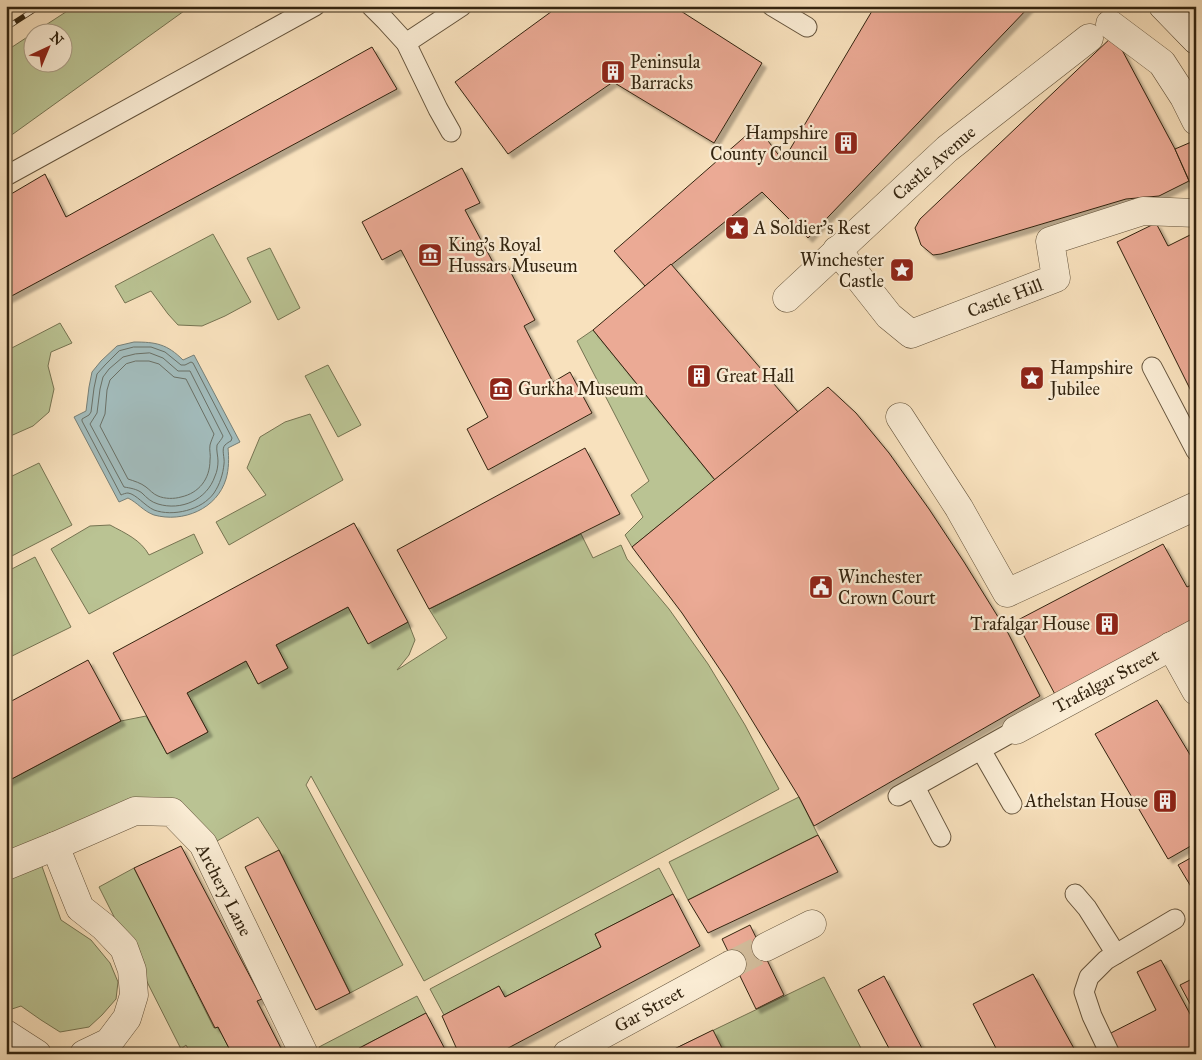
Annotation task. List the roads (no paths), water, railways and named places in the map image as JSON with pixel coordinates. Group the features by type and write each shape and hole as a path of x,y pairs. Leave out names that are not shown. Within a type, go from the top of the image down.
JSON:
{"street":[{"path":"1163,6 1196,40"},
{"name":"Castle Avenue","path":"786,298 947,149 1100,31 1162,63 1184,97 1196,121"},
{"name":"Castle Hill","path":"837,250 889,316 911,334 1056,278 1050,241 1143,211 1196,214"},
{"path":"900,417 959,508 1007,593 1196,506"},
{"name":"Trafalgar Street","path":"1016,730 1196,632"},
{"path":"1171,646 1196,691"},
{"name":"Archery Lane","path":"6,866 135,811 172,812 203,844 304,1054"},
{"path":"55,846 80,908 104,927 124,948 132,970 134,995 127,1018 109,1042 84,1054"},
{"path":"766,948 812,924"},
{"name":"Gar Street","path":"567,1054 732,964"},
{"path":"6,1034 37,1054"}],"lane":[{"path":"6,176 315,6"},
{"path":"371,6 406,43 451,132"},
{"path":"406,43 462,6"},
{"path":"772,6 807,27"},
{"path":"1152,367 1196,452"},
{"path":"898,796 1016,730"},
{"path":"981,750 1012,804"},
{"path":"915,787 941,837"},
{"path":"1075,894 1087,908 1116,954"},
{"path":"1110,1054 1092,1016 1084,992 1089,977 1106,960 1175,919"}],"water":[{"path":"134,342 161,345 172,350 183,360 194,355 240,442 228,448 228,471 222,489 207,506 187,515 165,517 154,515 128,498 119,502 74,417 86,411 92,372 117,346"}],"tunnel":[{"path":"732,964 766,947"}],"railway":[{"path":"6,28 40,6"}],"place":[{"name":"Peninsula Barracks","path":"613,72"},
{"name":"Hampshire County Council","path":"846,143"},
{"name":"A Soldier's Rest","path":"737,228"},
{"name":"King's Royal Hussars Museum","path":"430,255"},
{"name":"Winchester Castle","path":"902,270"},
{"name":"Great Hall","path":"699,376"},
{"name":"Hampshire Jubilee","path":"1032,378"},
{"name":"Gurkha Museum","path":"501,389"},
{"name":"Winchester Crown Court","path":"821,587"},
{"name":"Trafalgar House","path":"1107,624"},
{"name":"Athelstan House","path":"1165,801"}]}
